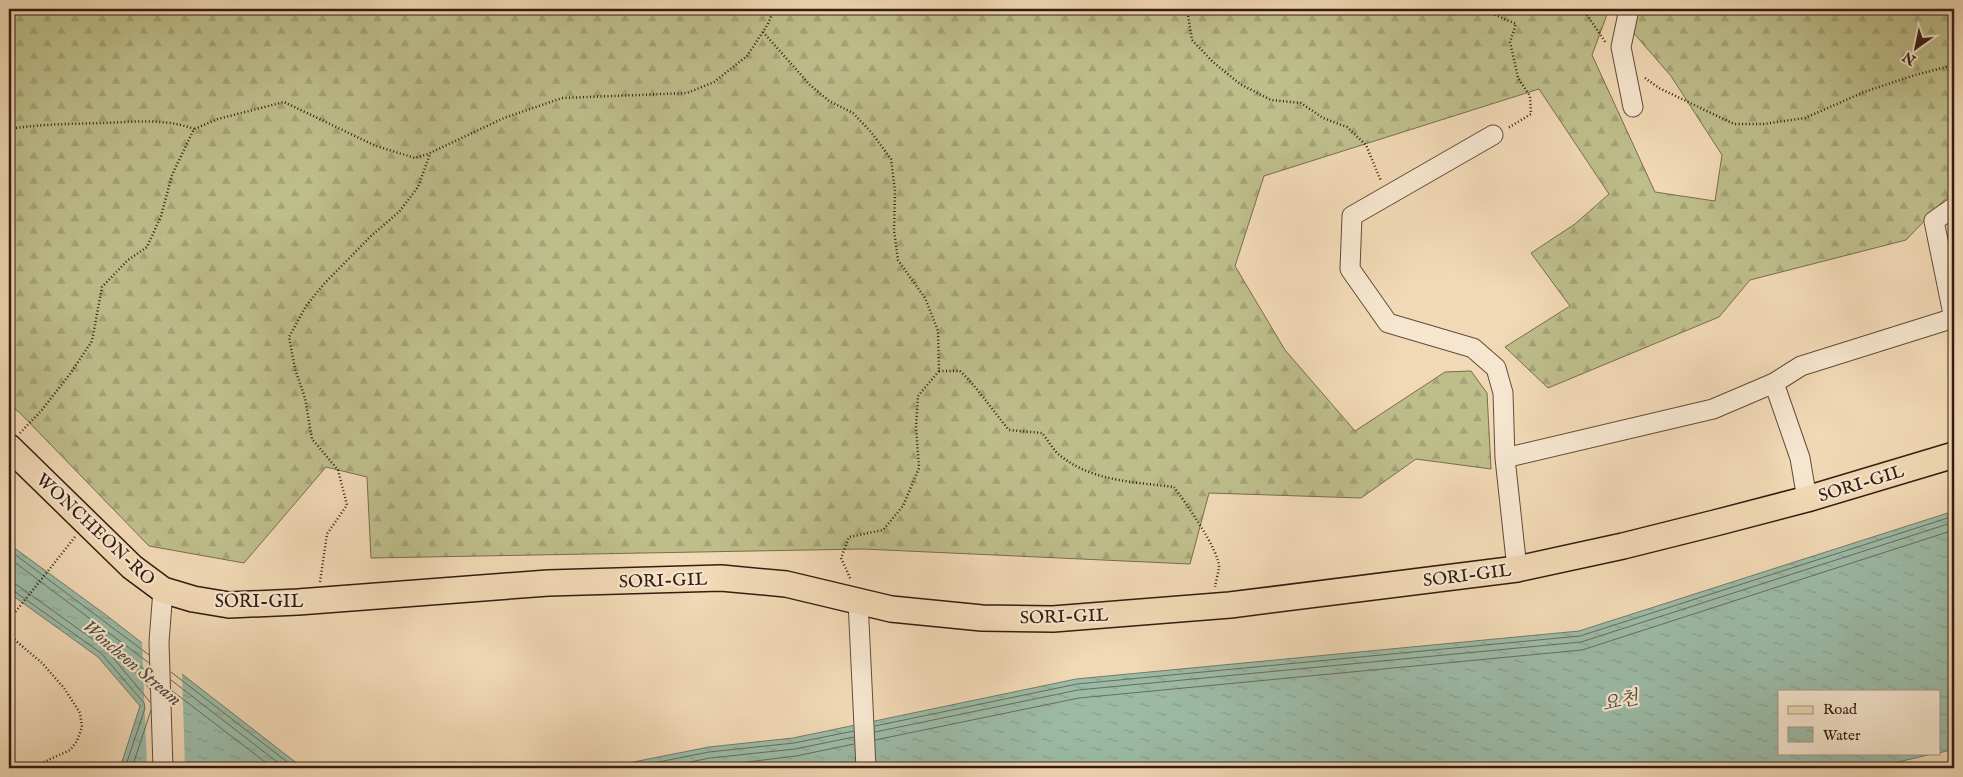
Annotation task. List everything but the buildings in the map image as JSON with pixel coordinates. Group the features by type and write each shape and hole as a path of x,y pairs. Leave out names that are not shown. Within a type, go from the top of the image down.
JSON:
{"main road":[{"name":"WONCHEON-RO","path":"12,442 132,567 163,590"},
{"name":"SORI-GIL","path":"163,590 193,599 229,604 318,601 548,583 721,578 786,584 891,609 982,618 1053,619 1218,606 1517,569 1624,546 1807,499 1954,455"}],"street":[{"path":"1629,9 1621,47 1633,107"},
{"path":"1493,135 1352,216 1350,269 1388,323 1473,348 1496,368 1504,393 1505,458 1517,569"},
{"path":"1505,458 1713,409 1774,383 1801,366 1954,318 1934,221 1954,207"},
{"path":"1774,383 1800,458 1807,499"},
{"path":"163,590 159,642 163,768"},
{"path":"858,601 866,768"}],"path":[{"path":"12,442 41,411 70,374 92,341 102,287 128,260 147,247 161,216 172,174 194,129 218,119 284,102 376,146 415,158 430,154 504,118 562,98 687,93 714,82 747,56 768,24 774,9"},
{"path":"1187,9 1192,40 1213,62 1240,84 1271,100 1301,103 1323,118 1347,127 1366,145 1386,196"},
{"path":"1482,9 1516,24 1510,42 1518,78 1530,96 1531,114 1493,135"},
{"path":"1583,9 1616,58 1659,88 1734,124 1764,124 1805,118 1864,92 1915,75 1954,65"},
{"path":"763,32 810,86 829,101 853,113 871,132 891,159 895,190 894,230 898,260 925,298 938,331 939,371 918,396 916,426 919,468 903,506 883,530 849,537 841,558 858,601"},
{"path":"9,128 34,125 129,122 179,123 194,129"},
{"path":"318,601 327,534 347,504 338,470 312,439 305,398 295,369 289,337 306,306 324,284 372,235 399,212 418,187 430,154"},
{"path":"939,371 960,371 976,386 991,409 1009,430 1042,433 1060,456 1088,472 1121,481 1174,487 1193,512 1219,566 1213,593 1218,606"},
{"path":"9,620 66,548"},
{"path":"9,634 59,681 80,713 82,727 77,741 70,750 31,768"}],"green space":[{"path":"9,9 1609,9 1592,55 1655,192 1715,201 1722,155 1671,76 1631,30 1638,9 1954,9 1954,190 1906,240 1750,280 1719,317 1548,388 1505,347 1570,306 1531,253 1575,224 1609,194 1539,89 1264,176 1235,266 1285,350 1355,431 1445,372 1471,371 1487,393 1491,469 1416,459 1361,498 1209,493 1190,564 863,549 371,558 367,477 326,467 244,563 149,546 20,413 9,404"}],"water":[{"name":"요천","path":"1954,511 1954,749 1940,753 1940,690 1778,690 1778,754 1932,754 1873,768 603,768 709,747 793,738 1076,679 1579,631"},
{"name":"Woncheon Stream","path":"9,544 106,615 303,768 120,768 140,706 98,657 9,593"}],"pier":[{"path":"142,640 182,671 185,768 147,768"}]}
